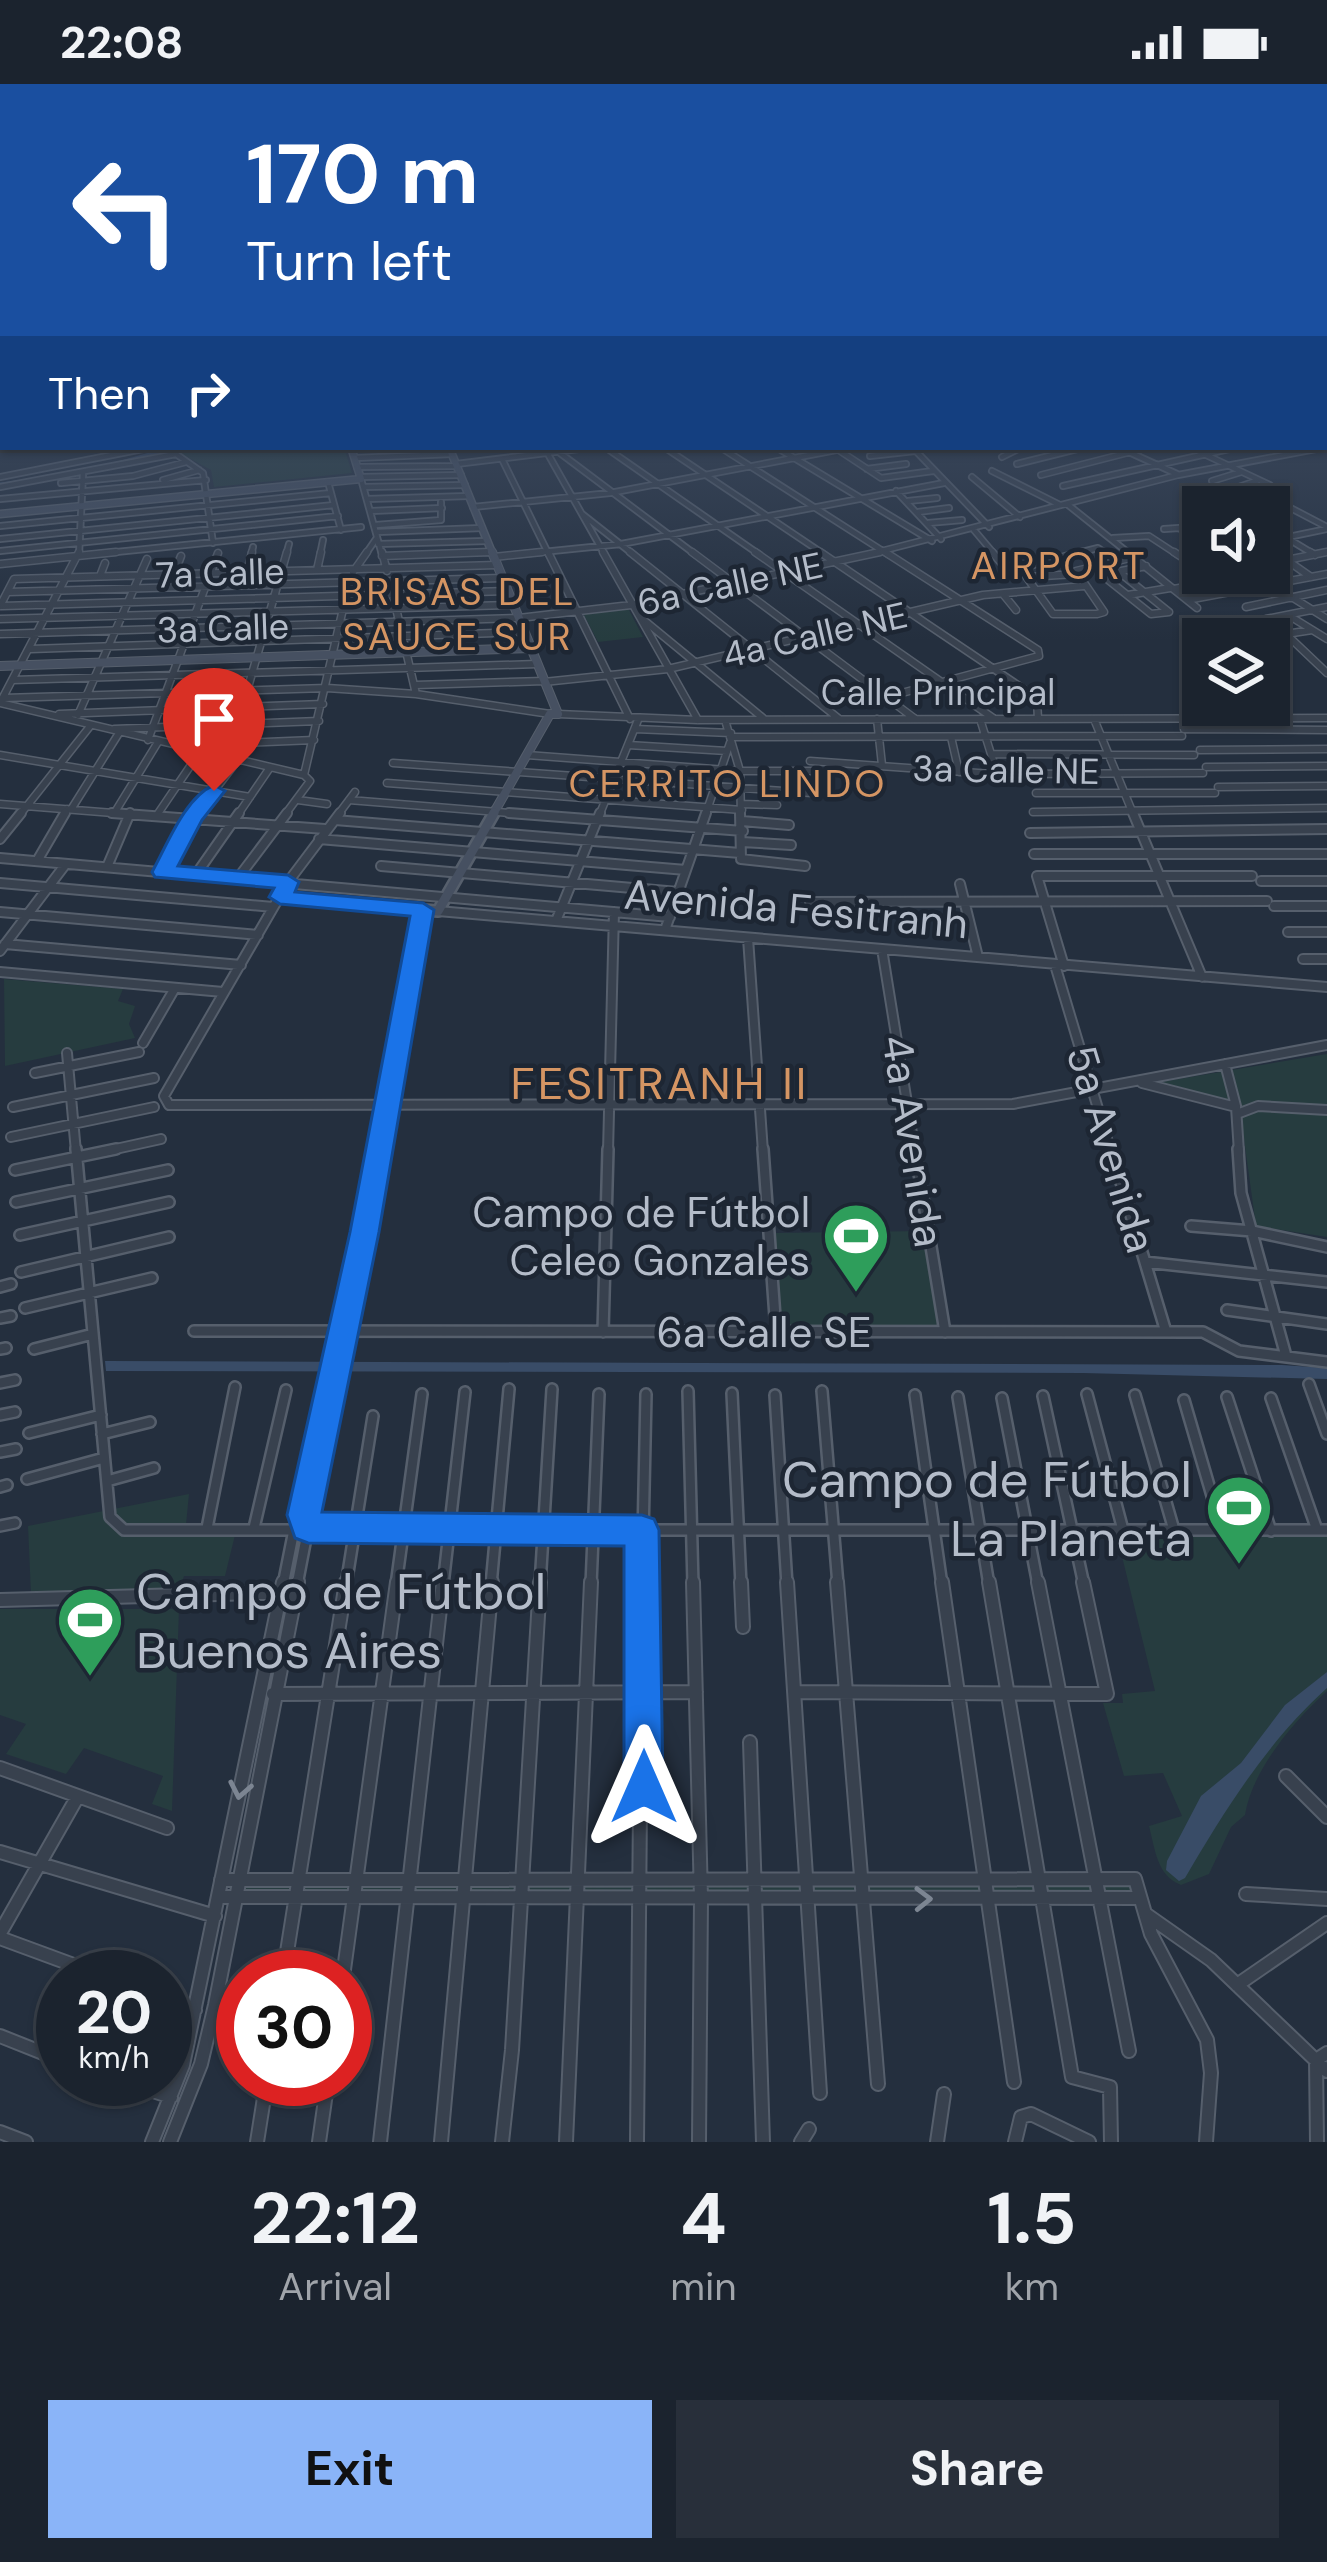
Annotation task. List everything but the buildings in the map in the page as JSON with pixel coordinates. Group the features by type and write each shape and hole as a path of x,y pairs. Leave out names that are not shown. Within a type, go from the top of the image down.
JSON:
{"street":[{"path":"0,477 138,450"},
{"path":"352,450 410,652 416,690"},
{"path":"546,450 698,720"},
{"path":"355,458 455,461 578,450"},
{"path":"609,450 994,719"},
{"path":"668,450 998,670 1037,700 1038,719"},
{"path":"725,450 1038,650 1033,660 887,697"},
{"path":"781,450 932,541"},
{"path":"473,507 610,493 827,450"},
{"path":"838,450 878,477 934,471"},
{"path":"870,456 908,450"},
{"path":"915,450 989,526"},
{"path":"1002,458 1010,450"},
{"path":"1017,464 1072,450"},
{"path":"1125,450 1178,475"},
{"path":"1041,475 1137,450"},
{"path":"1197,450 1268,486"},
{"path":"1063,486 1214,450"},
{"path":"1237,450 1253,459"},
{"name":"6a Calle NE","path":"519,618 631,605 734,584 941,539 1178,475 1308,450"},
{"path":"560,453 914,718"},
{"path":"61,483 169,454 199,470 206,480 213,543"},
{"path":"502,459 634,723 556,921"},
{"path":"207,492 361,478 455,461"},
{"path":"438,910 554,714 455,461"},
{"path":"0,487 133,476 186,462"},
{"path":"866,469 906,464"},
{"path":"144,485 199,470"},
{"path":"992,471 1064,504 1196,608"},
{"path":"1212,481 1242,471"},
{"path":"972,476 1021,518"},
{"path":"82,477 79,556 2,703 45,715 77,717 323,704"},
{"path":"0,512 361,478 465,485"},
{"path":"0,499 206,480"},
{"path":"1242,486 1260,480"},
{"path":"328,482 341,530"},
{"path":"382,556 494,558 600,547 944,483"},
{"path":"895,490 941,539"},
{"path":"0,526 331,493"},
{"path":"368,499 469,496"},
{"path":"906,501 937,498"},
{"path":"0,539 334,505"},
{"path":"304,775 354,570 377,535 442,519 441,505 371,511"},
{"path":"916,512 949,508"},
{"path":"1290,508 1327,528"},
{"path":"582,514 839,719"},
{"path":"0,551 338,516"},
{"path":"927,523 962,520"},
{"path":"0,564 361,527"},
{"path":"377,535 482,528"},
{"path":"1290,536 1327,528"},
{"path":"1164,529 1182,530"},
{"path":"974,530 1001,563 1020,568 1098,548 1117,561"},
{"path":"1315,532 1327,540"},
{"path":"377,535 487,541"},
{"path":"1110,538 1149,536 1182,558"},
{"path":"1290,539 1315,555"},
{"path":"317,570 323,540"},
{"path":"232,743 289,544"},
{"path":"247,572 253,548"},
{"path":"148,740 218,553"},
{"path":"1290,560 1327,553"},
{"path":"174,574 181,556"},
{"path":"1027,577 1075,574 1134,557"},
{"name":"7a Calle","path":"8,592 14,579 354,570 494,558"},
{"path":"77,717 147,560"},
{"path":"1290,561 1311,577"},
{"path":"100,576 105,562"},
{"path":"1119,572 1169,612 1151,614 1102,575 1146,566"},
{"path":"1020,568 1058,615 1103,612 1075,574"},
{"path":"1290,581 1327,574"},
{"path":"0,606 8,592 502,578"},
{"name":"4a Calle NE","path":"544,681 668,669 1002,592 1084,586"},
{"path":"1128,595 1182,587"},
{"path":"1246,607 1327,590"},
{"path":"0,606 508,591"},
{"path":"1002,592 1016,610"},
{"path":"1187,600 1223,594"},
{"path":"1287,594 1327,619"},
{"path":"0,619 513,605"},
{"path":"1272,618 1327,607"},
{"path":"638,614 764,719"},
{"path":"1288,615 1327,639"},
{"name":"3a Calle","path":"0,634 519,618"},
{"path":"1312,630 1286,634 1327,674"},
{"path":"29,649 524,632"},
{"path":"0,666 531,648"},
{"path":"1316,663 1327,662"},
{"path":"12,680 537,664"},
{"name":"3a Calle","path":"2,703 86,695 416,690 544,681"},
{"name":"Calle Principal","path":"416,690 634,723 914,718 1326,722"},
{"path":"77,717 119,733 304,775 310,781 298,800 238,878"},
{"path":"877,719 883,766"},
{"path":"980,719 997,773"},
{"path":"1094,719 1202,977"},
{"path":"725,720 740,771 742,857"},
{"path":"106,729 320,721"},
{"name":"4a Calle NE","path":"634,723 732,735 986,737 1183,733 1326,722"},
{"path":"0,838 91,725"},
{"path":"37,861 119,733"},
{"path":"665,930 732,735"},
{"path":"951,737 959,772"},
{"path":"176,746 314,740"},
{"path":"115,812 158,742"},
{"path":"628,746 728,751"},
{"path":"991,754 1327,749"},
{"path":"0,755 250,797"},
{"path":"527,755 721,770 812,771"},
{"path":"158,815 195,759"},
{"path":"163,872 193,818 237,761"},
{"name":"3a Calle NE","path":"810,761 997,773 1327,766"},
{"path":"393,763 812,793"},
{"path":"196,874 269,770"},
{"path":"386,783 707,808 777,805"},
{"path":"1036,794 1327,786"},
{"path":"355,792 288,882 223,992 164,1096 172,1107 1013,1104 1327,1045"},
{"path":"298,800 327,804"},
{"path":"349,800 743,831"},
{"path":"0,804 326,830"},
{"path":"1033,812 1327,808"},
{"path":"107,867 130,813"},
{"path":"334,820 694,849 805,866"},
{"path":"742,820 789,825"},
{"path":"1030,833 1327,829"},
{"path":"320,838 686,870"},
{"path":"742,842 791,845"},
{"path":"1034,854 1327,854"},
{"path":"0,858 670,917"},
{"path":"3,948 66,863"},
{"path":"382,866 678,892"},
{"name":"5a Avenida","path":"1160,876 1037,876 1093,1090 1166,1332"},
{"path":"1160,876 1327,881"},
{"path":"0,883 274,907"},
{"path":"960,884 978,958"},
{"name":"Avenida Fesitranh","path":"280,897 1327,987"},
{"path":"809,902 1170,900 1327,906"},
{"path":"170,2142 201,2064 423,910"},
{"path":"603,1332 614,912"},
{"path":"0,913 258,935"},
{"path":"1288,932 1327,932"},
{"path":"748,938 776,1332"},
{"path":"3,948 241,965"},
{"name":"4a Avenida","path":"882,949 945,1332"},
{"path":"1303,959 1327,959"},
{"path":"0,972 223,992"},
{"path":"34,1073 141,1047 175,988"},
{"path":"67,1053 110,1517 124,1530 292,1528 306,1521 357,1527 593,1526 738,1532 1322,1529 1271,1398"},
{"path":"1225,1064 1236,1111 1239,1175 1286,1356"},
{"path":"13,1107 154,1078"},
{"path":"1135,1082 1236,1111 1258,1106 1327,1111"},
{"path":"11,1137 154,1107"},
{"path":"15,1170 161,1139"},
{"path":"16,1202 168,1170"},
{"path":"20,1235 169,1202"},
{"path":"1191,1226 1252,1231 1327,1247"},
{"path":"21,1272 169,1237"},
{"path":"1145,1262 1327,1282"},
{"path":"25,1308 152,1278"},
{"path":"1227,1310 1327,1324"},
{"name":"6a Calle SE","path":"194,1331 1202,1332 1238,1352 1327,1362"},
{"path":"34,1349 93,1334"},
{"path":"0,1383 15,1380"},
{"path":"1309,1384 1327,1434"},
{"path":"207,1528 236,1388"},
{"path":"441,2142 509,1389"},
{"path":"502,2142 552,1389"},
{"path":"254,1528 286,1390"},
{"path":"821,1390 878,2084"},
{"path":"688,1391 700,1881 699,2142"},
{"path":"380,2142 465,1392"},
{"path":"732,1393 743,1627"},
{"path":"347,1950 422,1394"},
{"path":"566,2142 599,1394"},
{"path":"637,2142 644,1898 646,1394"},
{"path":"1088,1394 1123,1530"},
{"path":"775,1395 820,2093"},
{"path":"914,1395 1014,2082"},
{"path":"1135,1395 1174,1530"},
{"path":"795,1692 1105,1696 1108,1691 1043,1396"},
{"path":"958,1397 1072,2077 1110,2087 1111,2142"},
{"path":"1227,1397 1271,1531"},
{"path":"1002,1398 1129,2051"},
{"path":"1184,1400 1222,1530"},
{"path":"0,1415 15,1412"},
{"path":"28,1432 100,1415"},
{"path":"288,1950 373,1416"},
{"path":"102,1434 150,1422"},
{"path":"0,1452 16,1449"},
{"path":"27,1479 104,1458"},
{"path":"107,1481 154,1468"},
{"path":"0,1526 15,1523"},
{"path":"192,2021 292,1528"},
{"path":"0,1600 295,1592"},
{"path":"273,1694 696,1692"},
{"path":"750,1742 763,2142"},
{"path":"0,1768 167,1828"},
{"path":"1286,1776 1327,1817"},
{"path":"38,1950 0,1935 78,1796"},
{"path":"0,1852 214,1916"},
{"path":"221,1880 1135,1880 1169,1972 1207,2040 1211,2073 1206,2142"},
{"path":"1246,1894 1327,1899"},
{"path":"218,1898 1139,1898"},
{"path":"1147,1914 1186,1940 1323,2061 1317,2142"},
{"path":"1237,1985 1327,1923"},
{"path":"0,2036 36,2050"},
{"path":"938,2142 944,2094"},
{"path":"152,2142 167,2106"},
{"path":"257,2142 263,2106"},
{"path":"319,2142 324,2106"},
{"path":"1015,2142 1021,2117 1031,2114 1089,2142"},
{"path":"0,2132 26,2142"}],"green space":[{"path":"345,450 352,473 214,487 211,470 176,451"},
{"path":"628,608 643,637 598,642 583,613"},
{"path":"4,979 123,989 118,1001 135,1006 129,1024 135,1038 5,1066"},
{"path":"1327,1054 1327,1237 1256,1226 1239,1103 1161,1082"},
{"path":"925,1231 943,1332 779,1332 774,1233"},
{"path":"189,1494 185,1535 235,1535 225,1576 184,1576 180,1589 31,1594 28,1526"},
{"path":"1116,1532 1327,1534 1327,1691 1265,1764 1245,1815 1231,1827 1209,1874 1181,1885 1162,1868 1149,1826 1182,1816 1163,1773 1124,1776 1103,1703 1123,1703 1122,1694 1155,1691"},
{"path":"0,1609 179,1609 172,1811 152,1804 163,1776 84,1748 66,1774 6,1754 26,1724 0,1715"},
{"path":"239,1881 1131,1882 1136,1896 237,1896"}],"water":[{"path":"105,1361 1282,1365 1327,1368 1327,1379 1083,1373 106,1371"},
{"path":"1327,1672 1327,1688 1266,1754 1179,1881 1166,1870 1167,1861 1201,1796 1241,1763 1285,1705"}],"waterway":[{"path":"114,464 164,450"},
{"path":"0,484 16,482"}],"place":[{"name":"Campo de Fútbol Celeo Gonzales","path":"856,1295"},
{"name":"Campo de Fútbol La Planeta","path":"1239,1567"},
{"name":"Campo de Fútbol Buenos Aires","path":"90,1679"}],"district":[{"name":"AIRPORT","path":"1059,565"},
{"name":"BRISAS DEL SAUCE SUR","path":"458,614"},
{"name":"CERRITO LINDO","path":"728,783"},
{"name":"FESITRANH II","path":"660,1083"}],"route":[{"path":"214,791 163,872 288,882 280,897 423,910 364,1232 304,1515 308,1527 642,1530 644,1787"}]}
